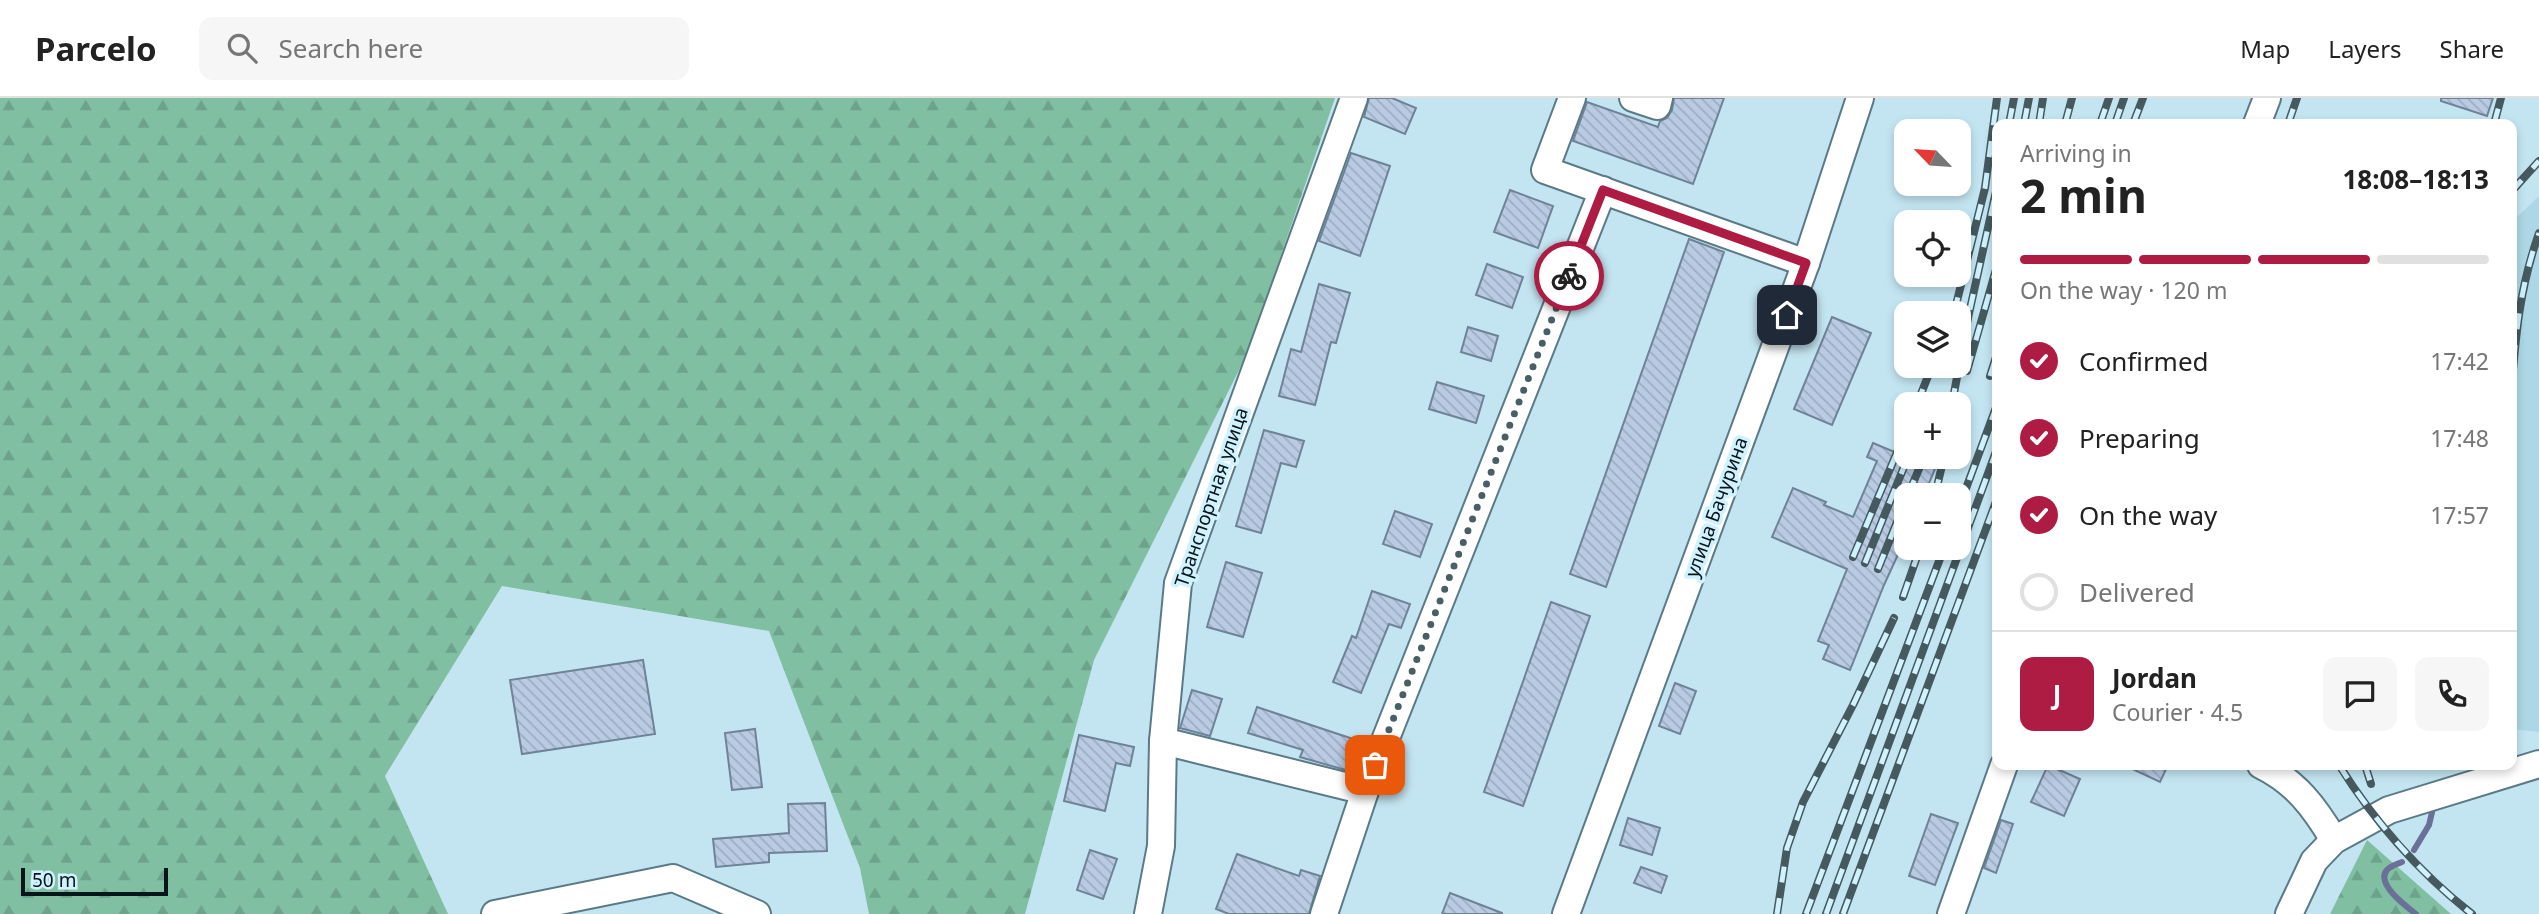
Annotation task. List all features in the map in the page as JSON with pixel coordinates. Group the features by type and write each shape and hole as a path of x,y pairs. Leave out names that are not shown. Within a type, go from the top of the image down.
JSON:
{"street":[{"name":"Транспортная улица","path":"1148,914 1161,846 1163,741 1178,583 1354,98"},
{"path":"1572,98 1545,170 1806,263"},
{"path":"1633,98 1657,106 1659,98"},
{"name":"улица Бачурина","path":"1566,914 1806,263 1860,98"},
{"path":"2259,119 2267,98"},
{"path":"1324,914 1365,791 1603,190"},
{"path":"1163,741 1365,791"},
{"path":"2289,914 2314,861 2334,840 2389,810 2539,764"},
{"path":"1951,914 2002,770"},
{"path":"2269,770 2304,795 2334,840"},
{"path":"495,914 673,878 757,914"}],"shaded area":[{"path":"2539,196 2539,732 2517,730 2517,217"}],"green space":[{"path":"0,98 1335,98 1247,354 1094,660 1025,914 869,914 860,868 769,631 502,586 385,776 448,914 0,914"},
{"path":"2367,840 2451,914 2330,914"}],"building":[{"path":"1369,98 1392,98 1416,108 1405,134 1364,117"},
{"path":"1674,98 1724,98 1693,184 1573,141 1587,102 1658,127 1660,121 1667,118 1672,110"},
{"path":"2441,98 2493,98 2487,116 2441,101"},
{"path":"1351,153 1390,166 1360,256 1319,241"},
{"path":"1510,190 1553,206 1538,248 1494,232"},
{"path":"1689,239 1724,252 1606,587 1570,574"},
{"path":"1487,264 1523,277 1512,308 1476,295"},
{"path":"1319,284 1350,293 1336,343 1331,342 1315,405 1279,396 1291,349 1301,352"},
{"path":"1832,317 1871,333 1832,425 1794,409"},
{"path":"1468,327 1498,336 1491,361 1461,352"},
{"path":"1437,382 1484,396 1476,423 1429,409"},
{"path":"1264,430 1304,441 1296,467 1281,463 1261,533 1236,526"},
{"path":"1873,443 1894,452 1894,469 1935,469 1929,483 1894,483 1895,560 1850,670 1823,659 1829,645 1818,641 1847,569 1772,537 1793,488 1853,517 1877,461 1867,457"},
{"path":"1395,511 1432,524 1420,557 1383,544"},
{"path":"1226,562 1262,573 1243,637 1207,627"},
{"path":"1372,591 1410,604 1401,628 1389,624 1361,693 1333,682 1352,636 1356,638"},
{"path":"1551,602 1590,616 1523,806 1484,792"},
{"path":"643,660 655,734 522,754 510,680"},
{"path":"1675,683 1696,691 1680,734 1659,726"},
{"path":"1192,690 1222,699 1210,736 1180,728"},
{"path":"1257,707 1359,741 1349,771 1300,757 1303,750 1248,733"},
{"path":"755,729 762,787 732,790 725,733"},
{"path":"1079,735 1134,747 1130,766 1116,763 1105,811 1064,801"},
{"path":"2046,770 2059,770 2080,779 2064,816 2031,802"},
{"path":"2135,770 2166,770 2160,782"},
{"path":"825,803 827,851 769,853 769,862 716,867 713,839 789,833 788,804"},
{"path":"1931,814 1958,823 1935,885 1909,876"},
{"path":"1628,818 1660,828 1652,855 1620,845"},
{"path":"2001,820 2013,824 1996,873 1984,868"},
{"path":"1090,850 1117,859 1103,899 1077,890"},
{"path":"1237,854 1299,876 1301,870 1320,876 1309,914 1229,914 1216,909"},
{"path":"1641,867 1667,876 1661,893 1634,883"},
{"path":"1450,893 1502,913 1502,914 1442,914"}],"waterway":[{"path":"2414,850 2429,825 2433,808"},
{"path":"2402,862 2387,870 2385,882 2394,895 2416,914"}],"railway":[{"path":"1994,119 1997,98"},
{"path":"2010,119 2014,98"},
{"path":"2025,119 2029,98"},
{"path":"2040,119 2043,98"},
{"path":"2066,119 2072,98"},
{"path":"2102,119 2109,98"},
{"path":"2117,119 2124,98"},
{"path":"2135,119 2143,98"},
{"path":"2290,119 2297,98"},
{"path":"2495,119 2501,98"},
{"path":"1957,301 1985,188 1992,136"},
{"path":"2517,185 2539,161"},
{"path":"1954,392 1992,210"},
{"path":"2517,331 2523,293 2539,233"},
{"path":"1971,357 1992,284"},
{"path":"1990,376 1992,370"},
{"path":"1922,392 1927,378"},
{"path":"1968,483 1992,418"},
{"path":"1853,557 1894,460"},
{"path":"1826,914 1992,463"},
{"path":"1865,563 1903,469"},
{"path":"1913,483 1919,469"},
{"path":"1938,483 1941,469"},
{"path":"1843,914 1992,512"},
{"path":"1878,569 1894,530"},
{"path":"1903,597 1916,560"},
{"path":"1806,914 1939,560"},
{"path":"1777,914 1787,848 1803,802 1894,618"},
{"path":"2342,770 2367,806 2416,864 2472,914"},
{"path":"2367,770 2371,784"}],"way so far":[{"path":"1375,765 1569,276"}],"route":[{"path":"1569,276 1603,190 1806,263 1787,315"}]}
